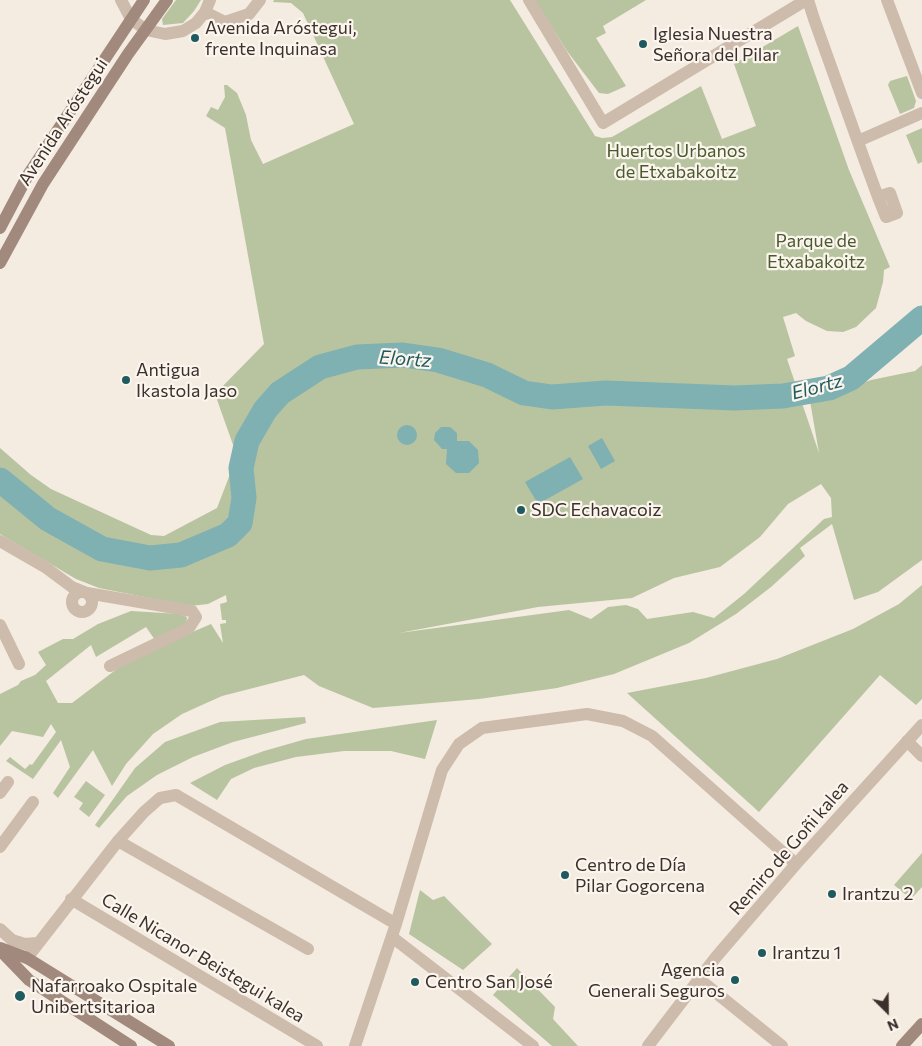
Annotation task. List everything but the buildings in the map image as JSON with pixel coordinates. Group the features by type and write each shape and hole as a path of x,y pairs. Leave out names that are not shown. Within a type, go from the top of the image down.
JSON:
{"main road":[{"name":"Avenida Aróstegui","path":"0,228 28,175 144,0"},
{"name":"Avenida Aróstegui","path":"0,263 43,184 128,54 167,0"},
{"path":"0,949 27,958 169,1046"},
{"path":"0,949 29,980 132,1046"},
{"path":"902,1046 922,1024"}],"street":[{"path":"121,0 131,19 146,30 165,34 183,31 196,23 207,6 224,22 250,14 260,0"},
{"path":"529,0 603,123 807,0 878,197"},
{"path":"887,0 922,93"},
{"path":"858,142 922,113"},
{"path":"0,541 87,593 92,598 91,608"},
{"path":"62,579 72,606 80,612 86,612 91,608 117,600"},
{"path":"72,606 74,596 80,592 117,600 192,611 196,617 189,628 110,666"},
{"path":"0,625 19,664"},
{"path":"355,1046 394,931 442,770 459,744 482,728 587,714 623,721 652,736 796,864"},
{"name":"Remiro de Goñi kalea","path":"648,1046 699,979 796,864 922,724"},
{"path":"907,741 922,756"},
{"path":"0,794 8,782"},
{"path":"27,958 118,841 160,798 176,795 394,931 533,1046"},
{"path":"0,847 33,802"},
{"path":"118,841 308,949"},
{"name":"Calle Nicanor Beistegui kalea","path":"72,899 317,1046"},
{"path":"0,929 12,940 25,944 37,944"},
{"path":"699,979 782,1046"}],"green space":[{"path":"176,0 201,0 183,23 163,25 162,19"},
{"path":"274,0 510,0 595,136 602,138 612,137 701,86 722,139 756,126 734,64 798,26 849,170 890,267 884,270 876,308 856,327 843,332 827,331 806,321 796,313 783,317 795,356 787,359 819,453 810,401 871,380 915,371 922,365 922,560 878,592 854,600 832,524 800,548 805,556 771,587 736,614 689,643 614,674 557,688 479,699 373,708 319,686 304,675 222,696 182,714 153,734 126,764 112,786 93,750 58,798 53,793 70,767 61,740 33,779 6,761 10,757 25,769 30,764 32,765 56,732 51,724 43,737 12,731 0,746 0,694 35,675 46,665 38,652 63,639 73,639 98,624 131,611 180,614 187,617 186,624 155,640 146,627 96,657 91,645 46,681 58,703 72,703 130,659 211,624 223,643 220,624 226,623 226,620 222,620 220,604 227,602 226,595 208,604 190,606 99,588 76,579 0,534 0,448 31,475 51,489 151,535 164,536 217,508 237,456 215,394 264,344 225,128 206,116 211,107 218,110 225,97 224,85 227,85 237,93 246,115 251,140 263,164 354,124 303,13 291,3 273,2","holes":["821,484 831,498 832,517 824,519 744,594 714,618 693,612 647,619 638,609 626,605 608,607 591,619 569,610 399,633 538,607 632,598 674,578 720,567 760,537 788,504"]},
{"path":"535,0 646,0 603,26 606,33 596,38 626,86 608,94 599,93 567,51"},
{"path":"907,76 916,101 914,108 900,114 888,85 890,81"},
{"path":"922,128 922,162 918,164 906,135"},
{"path":"922,585 922,699 916,705 880,675 759,812 627,693 706,678 777,659 853,629 899,604"},
{"path":"305,717 306,723 233,742 193,757 157,775 127,796 99,828 95,825 135,768 165,742 220,722"},
{"path":"437,720 425,759 391,751 344,751 296,757 254,768 231,779 217,800 190,783 225,765 306,739"},
{"path":"86,781 105,795 89,817 79,809 83,803 74,797"},
{"path":"922,853 922,887 911,899 894,885"},
{"path":"420,890 433,900 444,896 492,944 463,970 409,934"},
{"path":"517,968 555,1007 553,1019 578,1046 552,1046 493,995"}],"water":[{"path":"407,425 414,428 417,435 414,442 407,445 400,442 397,435 400,428"},
{"path":"441,427 450,427 457,433 457,441 469,441 478,450 479,463 469,473 456,473 446,464 447,449 442,449 434,440 435,433"},
{"path":"602,438 615,461 601,469 588,446"},
{"path":"570,457 583,479 538,504 525,482"}],"waterway":[{"name":"Elortz","path":"0,480 48,519 102,549 150,558 181,555 228,535 240,523 244,498 241,468 247,441 265,410 280,393 320,367 357,357 403,355 438,360 487,375 524,393 552,397 606,393 735,398 783,396 829,388 851,378 922,318"}],"place":[{"name":"Avenida Aróstegui, frente Inquinasa","path":"195,38"},
{"name":"Iglesia Nuestra Señora del Pilar","path":"643,44"},
{"name":"Antigua Ikastola Jaso","path":"126,380"},
{"name":"SDC Echavacoiz","path":"521,510"},
{"name":"Centro de Día Pilar Gogorcena","path":"565,875"},
{"name":"Irantzu 2","path":"832,894"},
{"name":"Irantzu 1","path":"762,953"},
{"name":"Agencia Generali Seguros","path":"735,980"},
{"name":"Centro San José","path":"415,982"},
{"name":"Nafarroako Ospitale Unibertsitarioa","path":"20,996"}],"park label":[{"name":"Huertos Urbanos de Etxabakoitz","path":"676,161"},
{"name":"Parque de Etxabakoitz","path":"816,251"}]}
